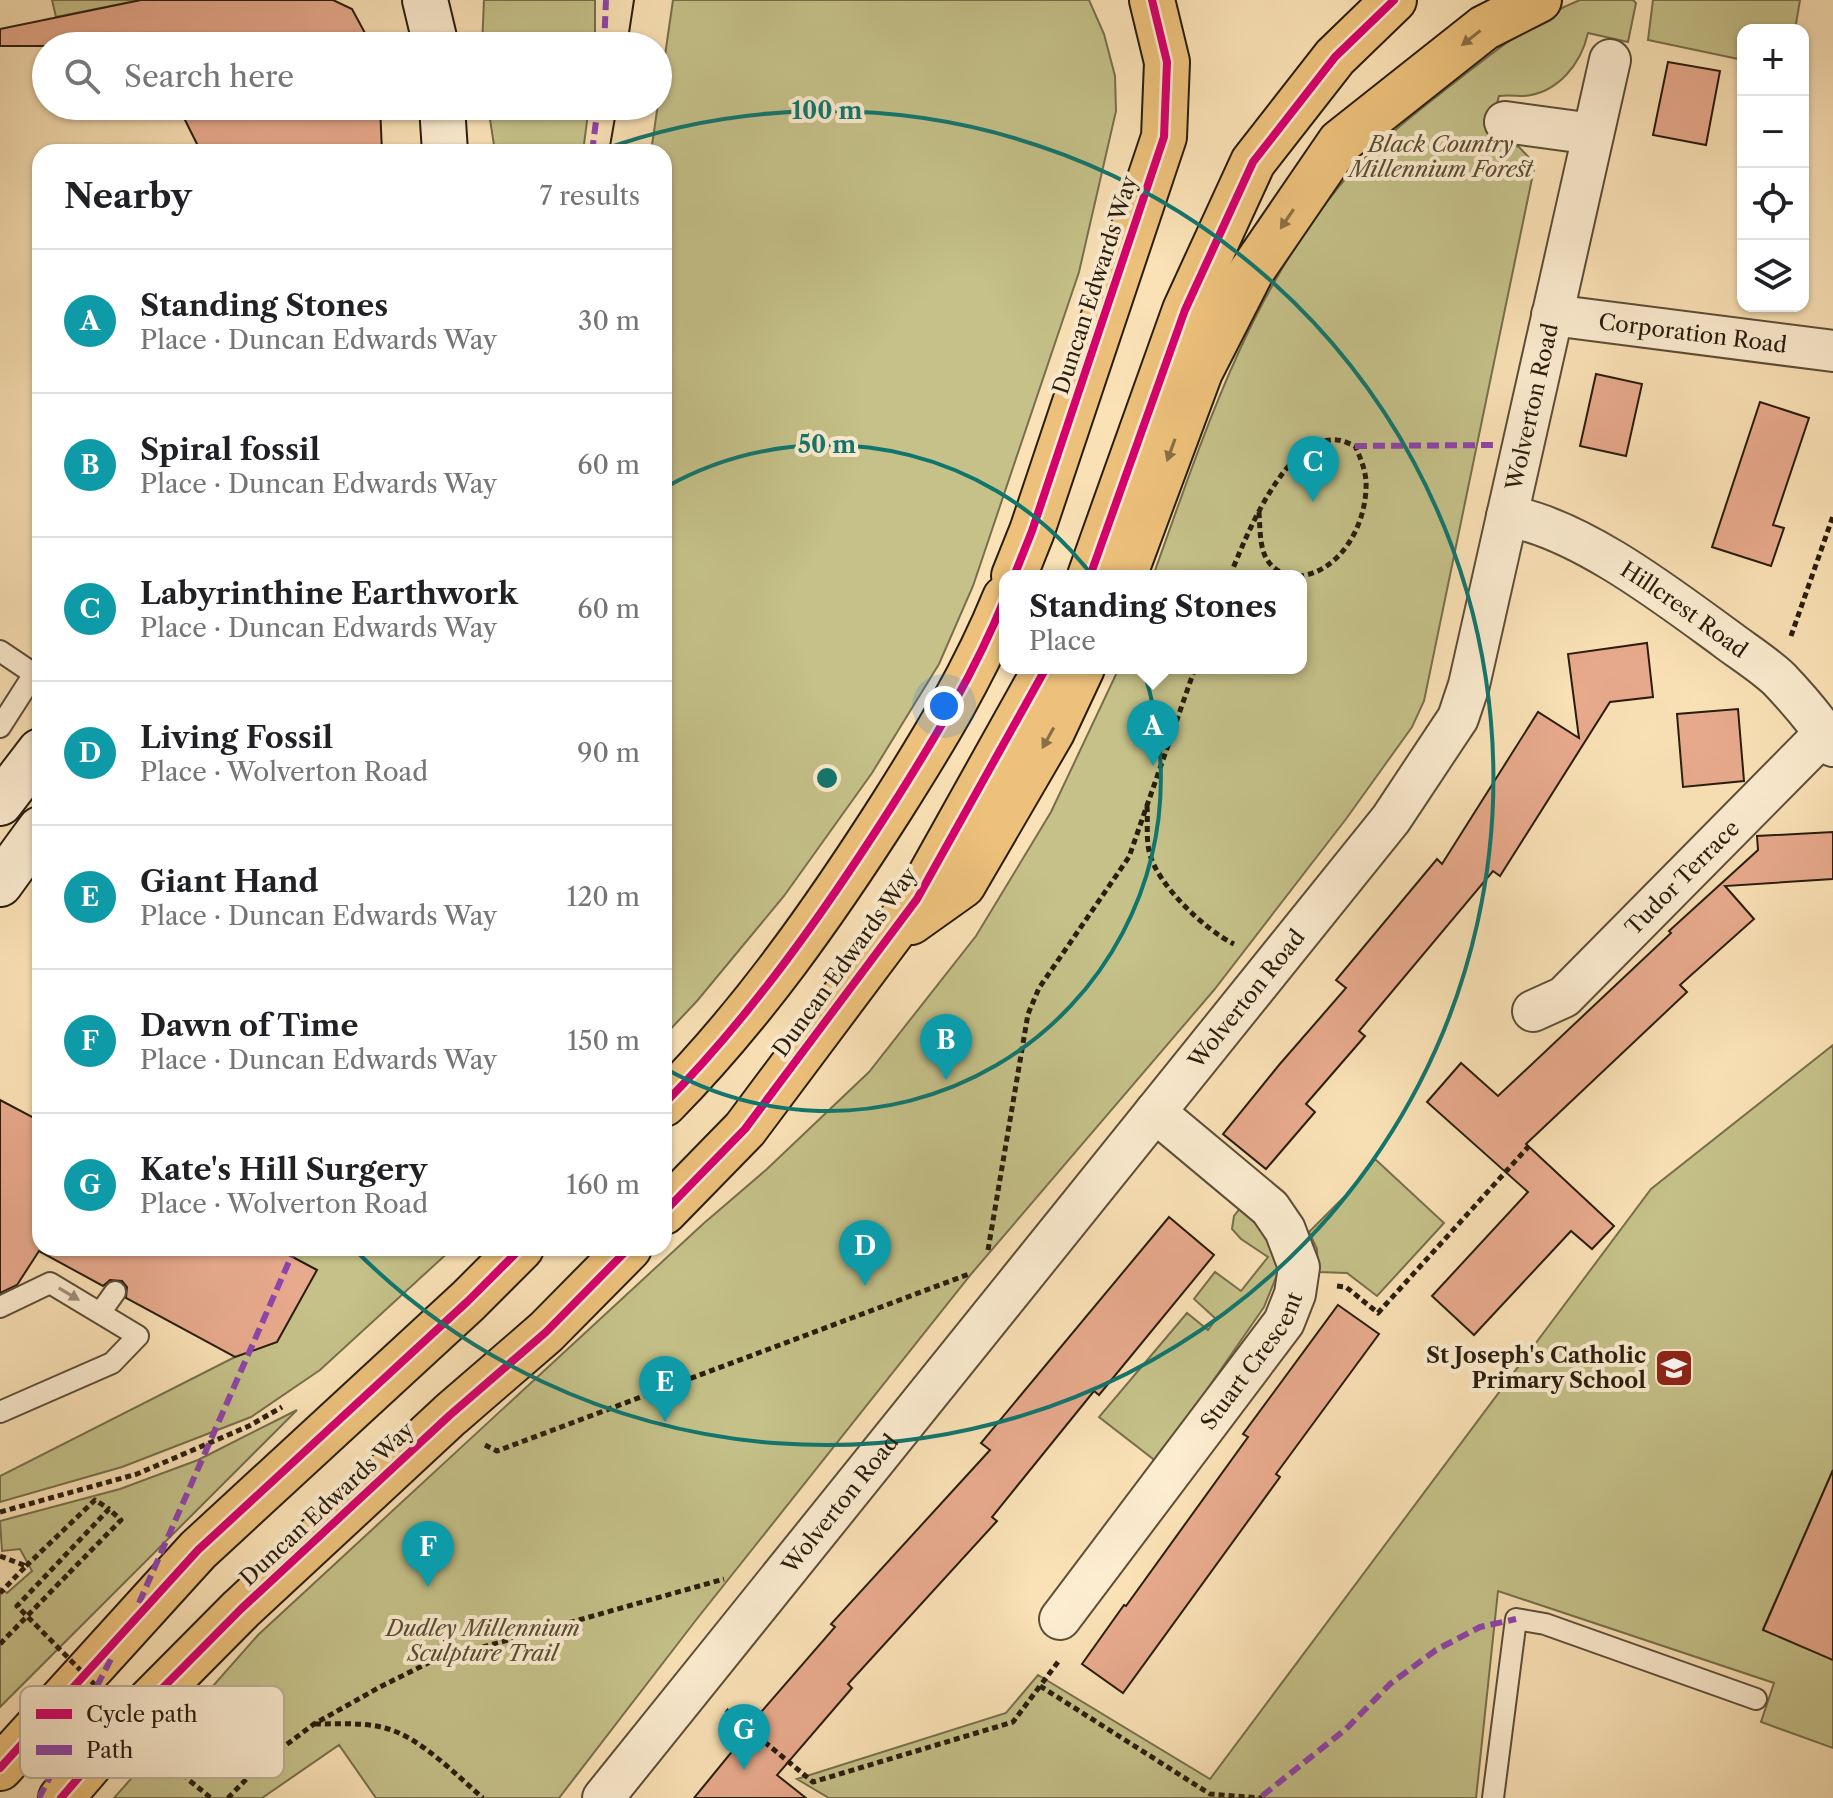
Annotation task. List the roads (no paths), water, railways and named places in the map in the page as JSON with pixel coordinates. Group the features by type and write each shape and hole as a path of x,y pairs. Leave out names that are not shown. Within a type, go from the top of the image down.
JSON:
{"highway":[{"name":"Duncan Edwards Way","path":"1016,570 1164,137 1167,62 1152,0"},
{"path":"1092,570 1185,310 1253,162 1335,57 1394,0"},
{"path":"1126,570 1200,372 1251,272 1340,142 1484,28 1539,0"},
{"path":"672,1096 708,1060 834,898 948,718 999,613"},
{"name":"Duncan Edwards Way","path":"672,1204 745,1129 917,899 1043,674"},
{"path":"887,939 963,885 1052,732 1079,674"},
{"path":"74,1686 198,1550 513,1256"},
{"name":"Duncan Edwards Way","path":"165,1686 241,1609 450,1415 546,1332 621,1256"},
{"path":"0,1768 20,1746"},
{"name":"Duncan Edwards Way","path":"61,1798 78,1778"}],"main road":[{"path":"425,0 433,32"},
{"path":"439,32 444,0"},
{"path":"443,120 444,144"},
{"path":"4,790 32,760"},
{"path":"0,884 32,840"}],"street":[{"name":"Wolverton Road","path":"603,1798 1391,819 1458,718 1469,685 1610,60"},
{"path":"1505,122 1593,134"},
{"name":"Corporation Road","path":"1552,315 1833,351"},
{"name":"Hillcrest Road","path":"1507,516 1553,530 1608,559 1699,620 1778,678 1829,739"},
{"name":"Tudor Terrace","path":"1533,1011 1564,997 1829,739"},
{"name":"Stuart Crescent","path":"1060,1619 1284,1322 1295,1294 1299,1267 1285,1230 1270,1208 1155,1112"}],"lane":[{"path":"1,654 32,673"},
{"path":"0,727 32,683"},
{"path":"0,1307 50,1283 138,1336 112,1363 0,1412"},
{"path":"100,1313 115,1292"},
{"path":"1493,1798 1516,1619 1545,1624 1756,1699"}],"tram line":[{"path":"629,32 634,0"},
{"path":"610,144 615,120"}],"place":[{"name":"Labyrinthine Earthwork","path":"1313,502"},
{"name":"Standing Stones","path":"1153,766"},
{"name":"Spiral fossil","path":"946,1080"},
{"name":"Living Fossil","path":"865,1286"},
{"name":"St Joseph's Catholic Primary School","path":"1674,1368"},
{"name":"Giant Hand","path":"665,1422"},
{"name":"Dawn of Time","path":"428,1587"},
{"name":"Kate's Hill Surgery","path":"744,1770"}],"park label":[{"name":"Black Country Millennium Forest","path":"1441,156"},
{"name":"Dudley Millennium Sculpture Trail","path":"483,1640"}]}
